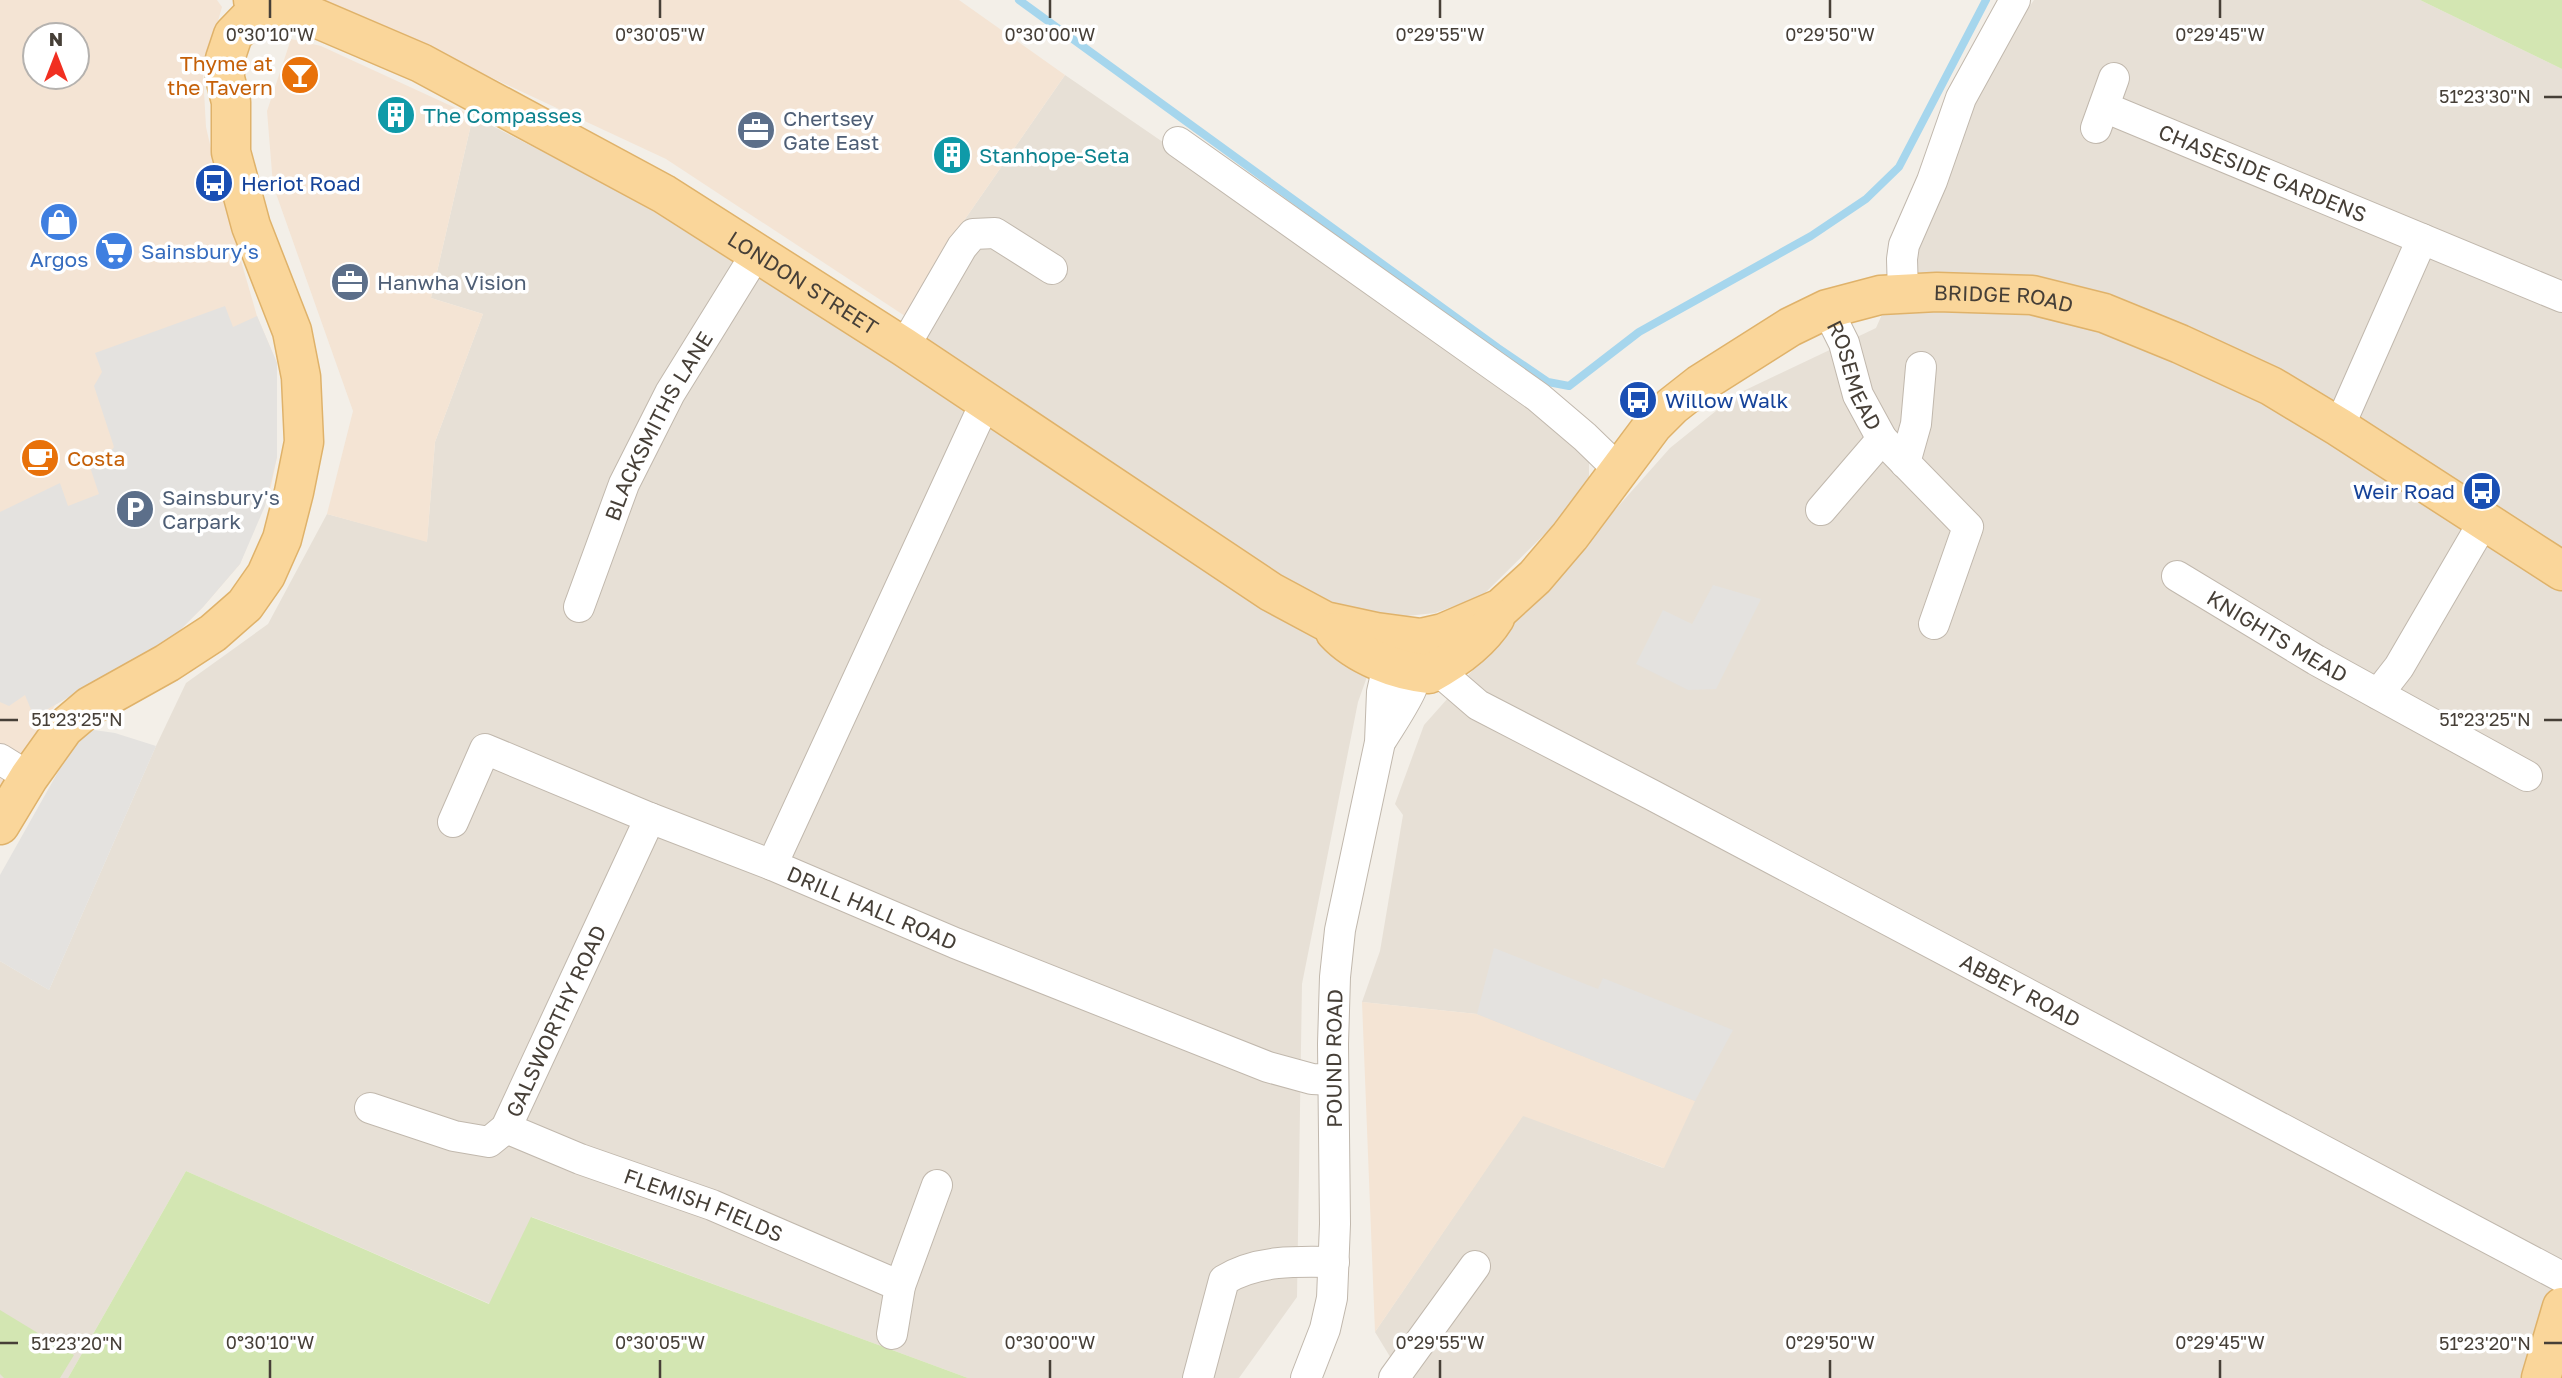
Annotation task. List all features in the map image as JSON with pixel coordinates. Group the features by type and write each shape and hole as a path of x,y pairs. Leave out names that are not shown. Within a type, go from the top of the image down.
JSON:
{"main road":[{"path":"0,825 15,768 90,706 213,634 244,605 267,575 282,539 303,442 301,377 292,331 251,226 231,152 231,103 245,83 255,46 256,3"},
{"name":"LONDON STREET","path":"256,3 297,10 421,62 664,194 904,347 1271,592 1325,621 1412,656"},
{"name":"BRIDGE ROAD","path":"1412,656 1453,660 1478,638 1502,608 1535,577 1653,425 1700,384 1790,327 1827,309 1867,298 1903,293 1983,292 2032,295 2104,313 2270,386 2339,427 2562,571"},
{"path":"2541,1378 2562,1307"}],"street":[{"path":"1903,293 1903,245 1933,181 1961,97 2015,0"},
{"name":"CHASESIDE GARDENS","path":"2114,78 2100,118 2422,239 2562,297"},
{"path":"1178,142 1538,397 1585,437 1619,471"},
{"path":"904,347 962,247 973,234 995,233 1052,268"},
{"path":"2339,427 2422,239"},
{"name":"BLACKSMITHS LANE","path":"579,607 624,484 670,393 756,254"},
{"name":"ROSEMEAD","path":"1827,309 1844,343 1858,395 1882,439 1968,527 1934,624"},
{"name":"ROSEMEAD","path":"1905,463 1916,424 1921,367"},
{"name":"DRILL HALL ROAD","path":"986,401 772,865 955,943 1268,1067 1312,1079 1333,1080"},
{"name":"ROSEMEAD","path":"1821,510 1882,439"},
{"path":"2378,694 2399,667 2484,521"},
{"name":"KNIGHTS MEAD","path":"2177,576 2316,660 2528,776"},
{"name":"ABBEY ROAD","path":"1412,656 1478,705 1652,794 2562,1277"},
{"name":"POUND ROAD","path":"1310,1377 1332,1298 1335,977 1340,930 1380,742 1404,703 1412,656"},
{"path":"453,822 485,749 650,818 772,865"},
{"name":"GALSWORTHY ROAD","path":"369,1108 454,1136 489,1142 506,1128 650,818"},
{"name":"FLEMISH FIELDS","path":"506,1128 580,1159 712,1205 900,1286"},
{"path":"892,1334 900,1286 937,1185"},
{"path":"1198,1378 1224,1280 1256,1267 1300,1261 1334,1262"},
{"path":"1394,1378 1475,1266"}],"shaded area":[{"path":"0,0 217,0 222,7 203,73 206,127 221,192 257,316 277,363 277,457 271,486 240,564 203,607 173,637 55,705 0,798"},
{"path":"325,0 959,0 1065,75 945,248 908,318 666,159"},
{"path":"2034,0 2420,0 2562,69 2562,1378 1408,1378 1392,1360 1375,1332 1523,1115 1663,1168 1477,1014 1362,1002 1380,951 1403,815 1395,804 1424,725 1670,448 1737,394 1876,328 1977,99"},
{"path":"291,39 321,46 473,116 431,298 483,314 435,442 427,542 327,514 353,411 273,185 267,111"},
{"path":"1065,75 1548,409 1589,457 1589,490 1482,596 1435,613 1388,618 1358,702 1302,984 1297,1297 1239,1378 968,1378 532,1217 490,1304 186,1171 68,1378 0,1378 0,961 49,990 186,683 268,624 327,514 427,541 435,442 483,314 431,298 473,116 629,196 885,358 945,248"},
{"name":"Sainsbury's Carpark","path":"225,306 233,327 257,316 277,363 277,457 265,506 240,564 173,637 34,717 25,695 9,706 0,702 0,512 60,483 68,506 99,494 90,467 107,456 114,447 94,386 102,372 95,353"},
{"path":"1713,585 1761,599 1716,689 1688,690 1636,664 1663,610 1692,624"},
{"path":"81,731 115,733 156,746 49,990 0,961 0,875"},
{"path":"1494,948 1598,989 1603,978 1733,1030 1695,1101 1477,1014"},
{"path":"1362,1002 1477,1014 1695,1101 1664,1168 1523,1116 1375,1332"}],"green space":[{"path":"2420,0 2562,0 2562,69"},
{"path":"186,1171 489,1304 531,1217 968,1378 68,1378"},
{"path":"0,1310 74,1355 60,1378 4,1378 0,1374"}],"waterway":[{"path":"1019,0 1498,348 1548,382 1569,386 1639,332 1811,236 1866,199 1899,167 1986,0"}],"place":[{"name":"Thyme at the Tavern","path":"300,75"},
{"name":"The Compasses","path":"396,115"},
{"name":"Chertsey Gate East","path":"756,130"},
{"name":"Stanhope-Seta","path":"952,155"},
{"name":"Heriot Road","path":"214,183"},
{"name":"Argos","path":"59,222"},
{"name":"Sainsbury's","path":"114,251"},
{"name":"Hanwha Vision","path":"350,282"},
{"name":"Willow Walk","path":"1638,400"},
{"name":"Costa","path":"40,458"},
{"name":"Weir Road","path":"2482,491"},
{"name":"Sainsbury's Carpark","path":"135,509"}]}
